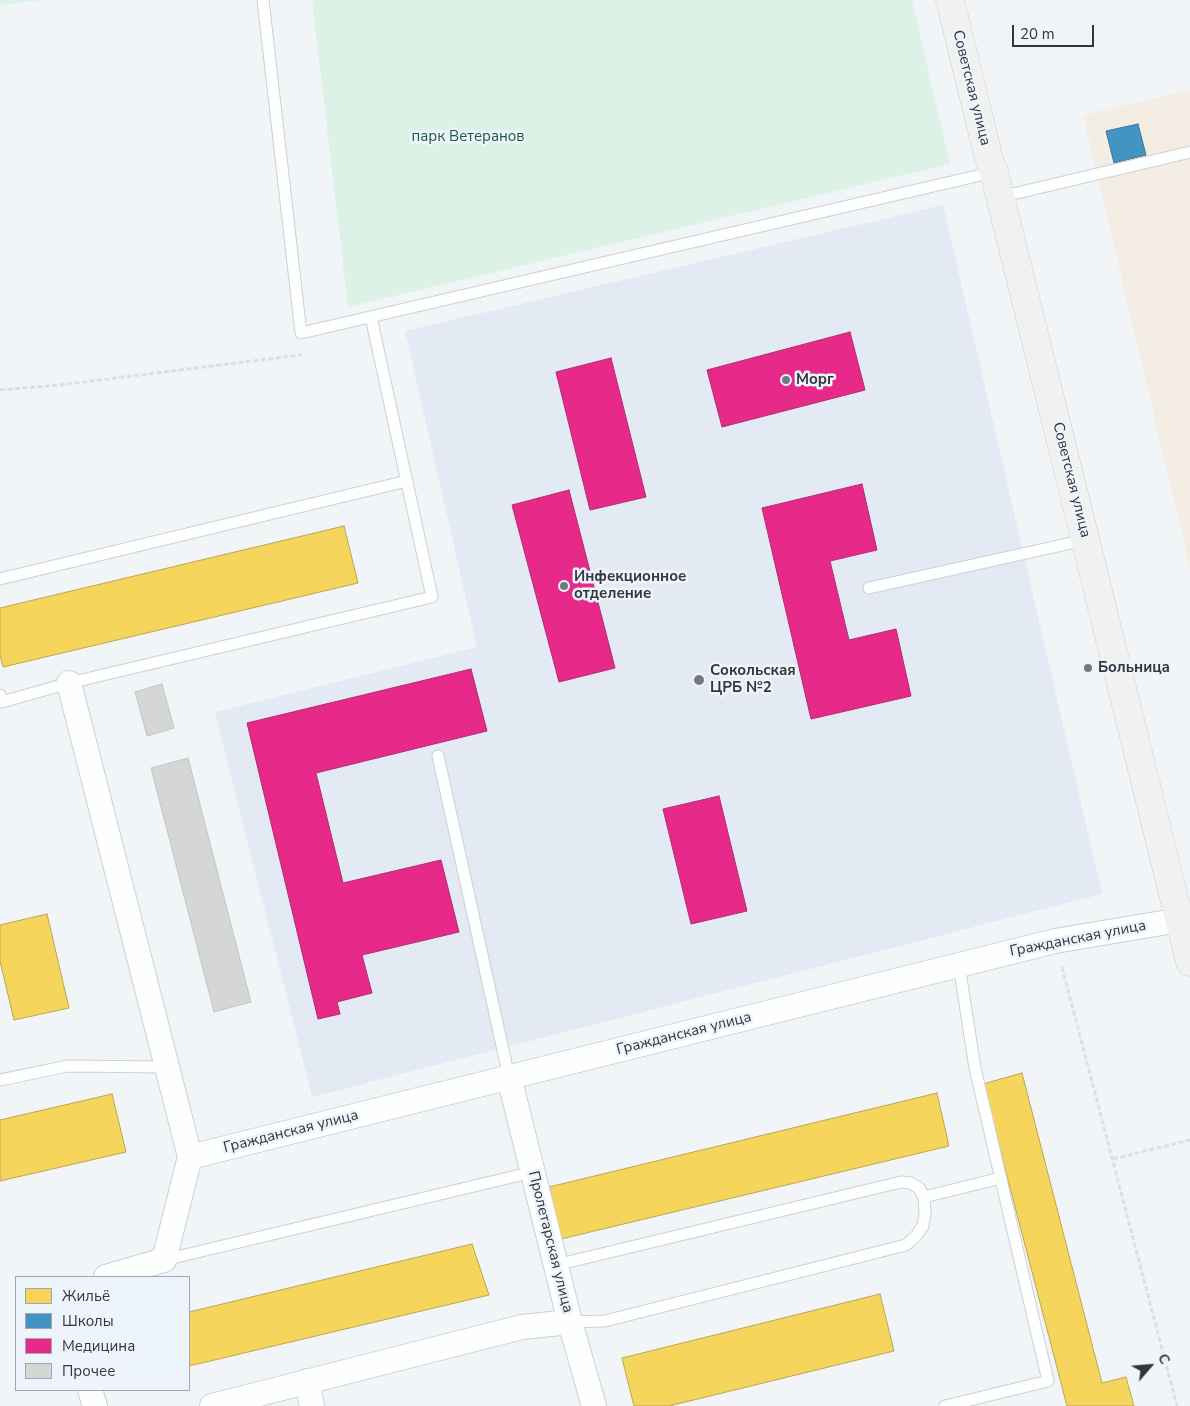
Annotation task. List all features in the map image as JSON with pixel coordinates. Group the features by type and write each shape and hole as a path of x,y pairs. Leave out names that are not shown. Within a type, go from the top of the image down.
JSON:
{"main road":[{"name":"Советская улица","path":"950,0 1190,962"}],"street":[{"path":"69,683 190,1157 164,1260 109,1276"},
{"name":"Гражданская улица","path":"190,1157 1055,941 1180,920"},
{"name":"Пролетарская улица","path":"509,1077 570,1322 594,1406"},
{"path":"212,1406 522,1328 570,1322"},
{"path":"307,1381 312,1406"},
{"path":"90,1391 95,1406"}],"lane":[{"path":"264,0 301,333 997,184 1190,152"},
{"path":"0,695 2,702 69,683 432,597 371,317"},
{"path":"0,579 407,481"},
{"path":"869,588 1086,540"},
{"path":"438,756 509,1077"},
{"path":"945,1406 961,1404 1048,1381 975,1068 959,965"},
{"path":"0,1080 68,1066 167,1067"},
{"path":"164,1260 533,1172"},
{"path":"924,1196 1001,1178"},
{"path":"556,1265 901,1182 911,1183 919,1188 924,1196 925,1214 923,1226 906,1245 605,1321 570,1322"}],"path":[{"path":"0,390 59,385 301,355 301,333"},
{"path":"1055,941 1178,1406"},
{"path":"1113,1159 1190,1140"}],"shaded area":[{"path":"1190,90 1190,569 1083,115"},
{"name":"Сокольская ЦРБ №2","path":"943,205 1102,894 312,1097 215,712 477,647 405,331"}],"green space":[{"path":"0,0 43,0 0,5"},
{"name":"парк Ветеранов","path":"312,0 912,0 950,164 348,307"}],"building: Жильё":[{"path":"344,526 358,583 3,667 0,655 0,608"},
{"path":"47,914 69,1008 14,1020 0,961 0,925"},
{"path":"1022,1073 1102,1383 1126,1377 1134,1406 1067,1406 983,1084"},
{"path":"937,1093 949,1146 561,1239 549,1187"},
{"path":"112,1094 126,1152 0,1181 0,1120"},
{"path":"472,1244 489,1295 190,1366 190,1312"},
{"path":"880,1294 894,1351 669,1406 634,1406 622,1358"}],"building: Школы":[{"path":"1138,124 1146,155 1114,163 1106,131"}],"building: Медицина":[{"name":"Морг","path":"850,332 865,390 722,427 707,370"},
{"path":"611,358 646,497 590,510 556,372"},
{"path":"862,484 877,550 830,561 849,640 896,629 911,696 811,719 762,508"},
{"name":"Инфекционное отделение","path":"569,490 615,668 559,682 512,505"},
{"path":"471,669 487,731 316,773 343,883 441,860 459,932 362,955 372,993 337,1002 340,1014 318,1019 247,723"},
{"path":"719,796 747,911 691,924 663,809"}],"building: Прочее":[{"path":"162,684 174,728 147,736 135,692"},
{"path":"188,758 251,1002 214,1012 151,768"}],"place":[{"name":"Морг","path":"786,380"},
{"name":"Инфекционное отделение","path":"564,586"},
{"name":"Больница","path":"1088,668"},
{"name":"Сокольская ЦРБ №2","path":"699,680"}]}
